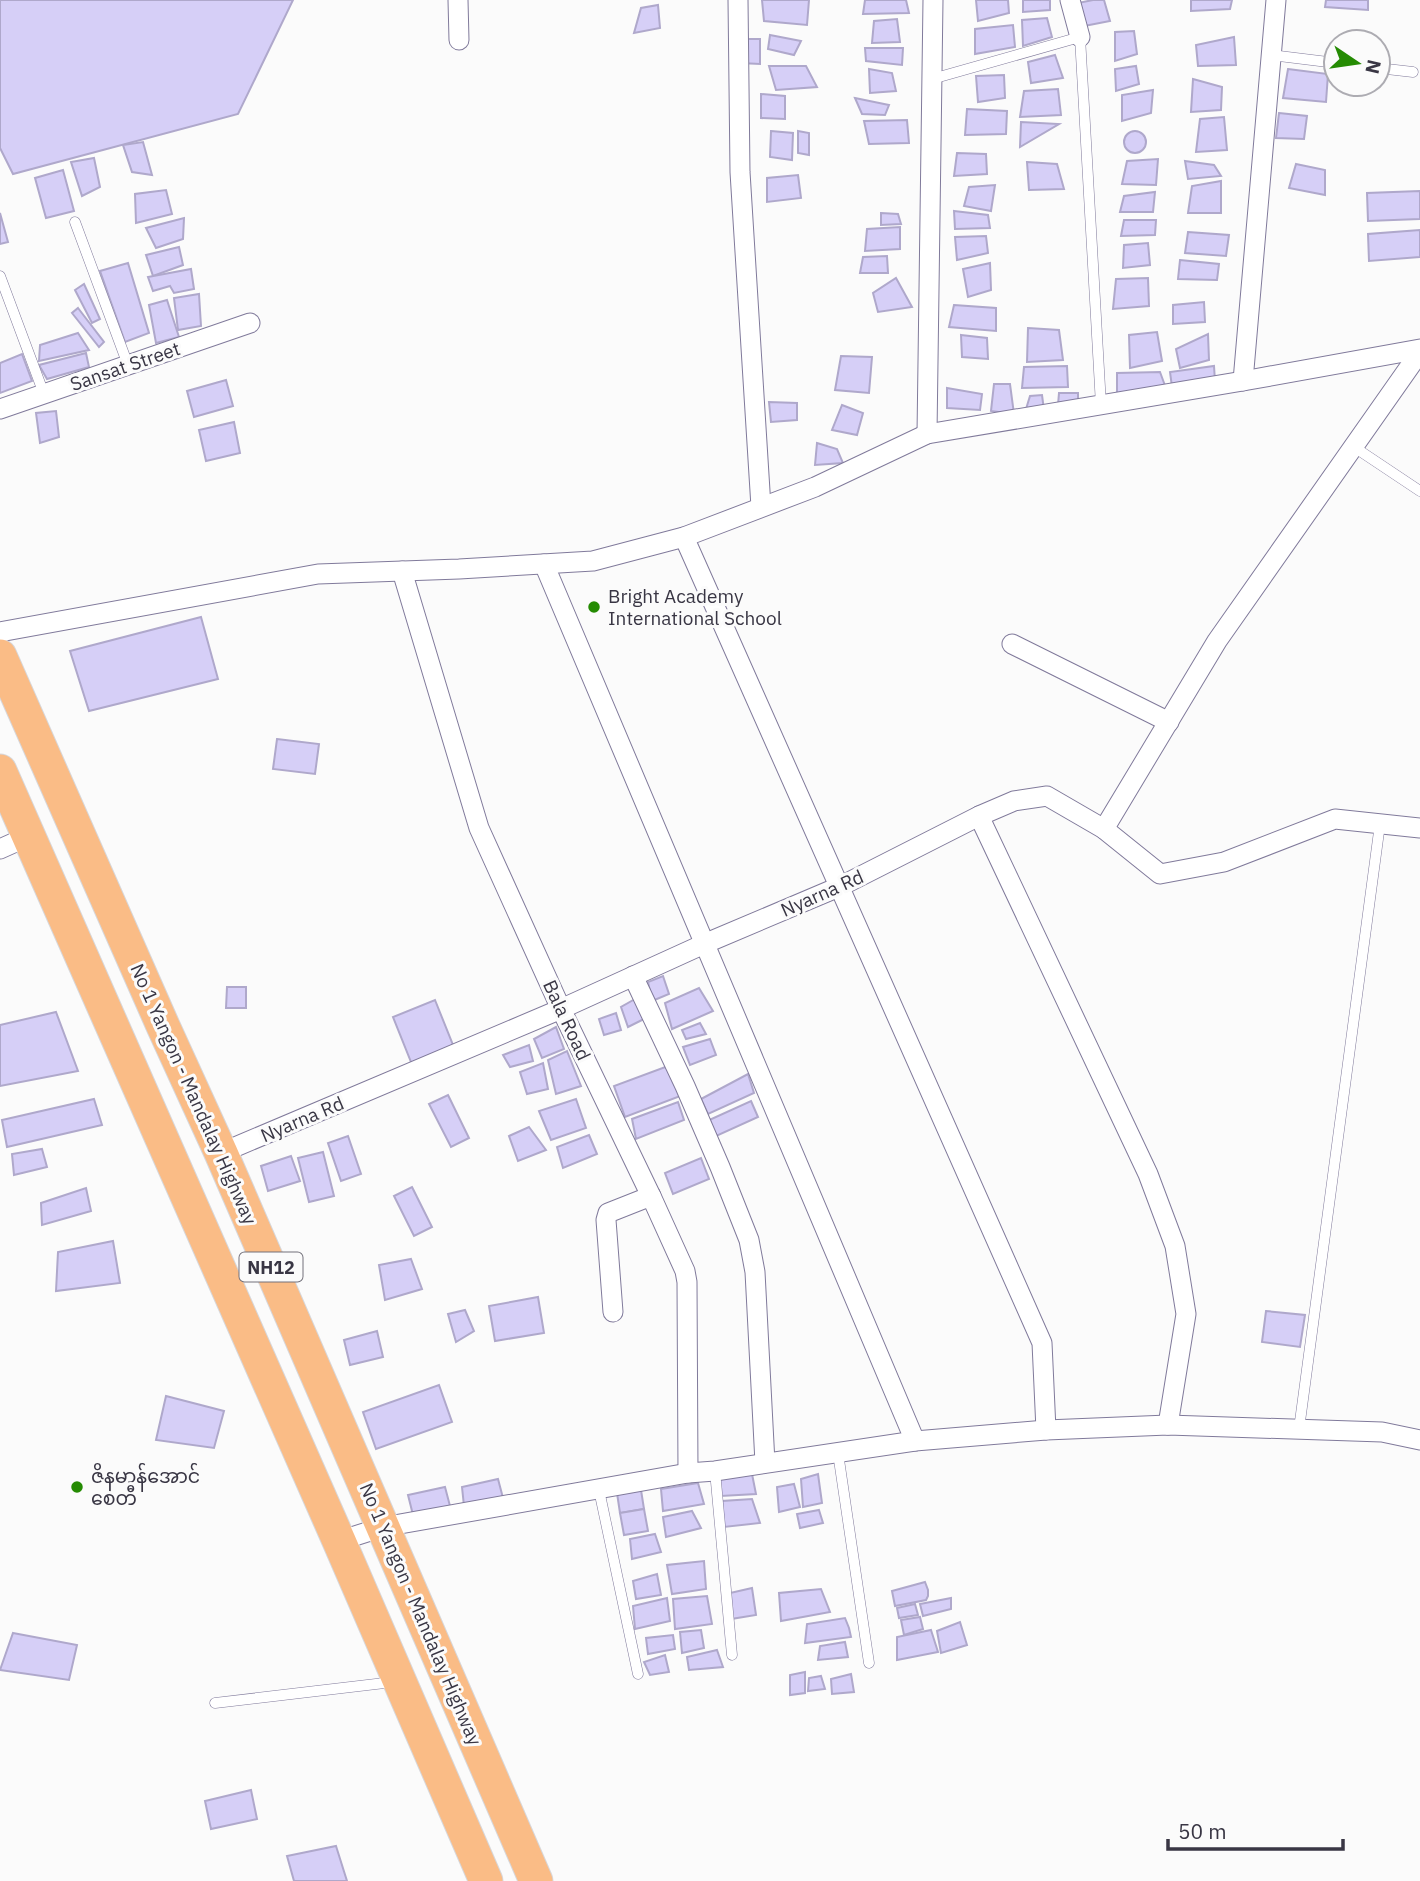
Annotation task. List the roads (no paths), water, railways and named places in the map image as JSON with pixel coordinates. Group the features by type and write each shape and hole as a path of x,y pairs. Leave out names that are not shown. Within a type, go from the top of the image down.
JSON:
{"highway":[{"name":"No 1 Yangon - Mandalay Highway","path":"0,656 221,1153 536,1881"},
{"path":"6,785 55,782"},
{"name":"NH12","path":"6,785 15,842 121,1045 486,1881"},
{"path":"121,1045 163,1026"},
{"path":"232,1297 277,1281"},
{"path":"447,1792 490,1776"}],"street":[{"path":"458,0 459,40"},
{"path":"738,0 740,172 761,507"},
{"path":"927,434 933,0"},
{"path":"1070,0 1080,37"},
{"path":"1244,381 1276,0"},
{"name":"Sansat Street","path":"0,409 250,323"},
{"path":"0,632 318,574 593,561 684,537 815,486 927,434 1420,350"},
{"path":"1104,829 1217,641 1420,350"},
{"path":"684,537 1042,1343 1046,1430"},
{"path":"544,564 915,1441"},
{"name":"Bala Road","path":"402,571 479,828 685,1271 688,1473"},
{"path":"1012,644 1169,722"},
{"name":"Nyarna Rd","path":"221,1153 561,1009 841,886 1014,801 1047,796 1104,829 1160,874 1224,862 1335,819 1420,828"},
{"path":"979,816 1148,1174 1175,1246 1185,1314 1168,1425"},
{"path":"634,976 685,1086 749,1240 755,1272 765,1464"},
{"path":"613,1312 606,1220 608,1213 651,1196"},
{"path":"339,1541 383,1527 688,1473 915,1441 1046,1430 1168,1425 1382,1432 1420,1440"}],"lane":[{"path":"932,79 1080,37 1101,405"},
{"path":"1271,55 1322,61"},
{"path":"1392,70 1413,72"},
{"path":"75,222 128,365"},
{"path":"0,276 44,394"},
{"path":"1354,447 1420,491"},
{"path":"1298,1429 1381,824"},
{"path":"838,1453 869,1663"},
{"path":"715,1471 732,1655"},
{"path":"599,1490 638,1674"},
{"path":"215,1703 400,1682"}],"place":[{"name":"Bright Academy International School","path":"594,607"},
{"name":"ဇိနမာန်အောင် စေတီ","path":"77,1487"}]}
